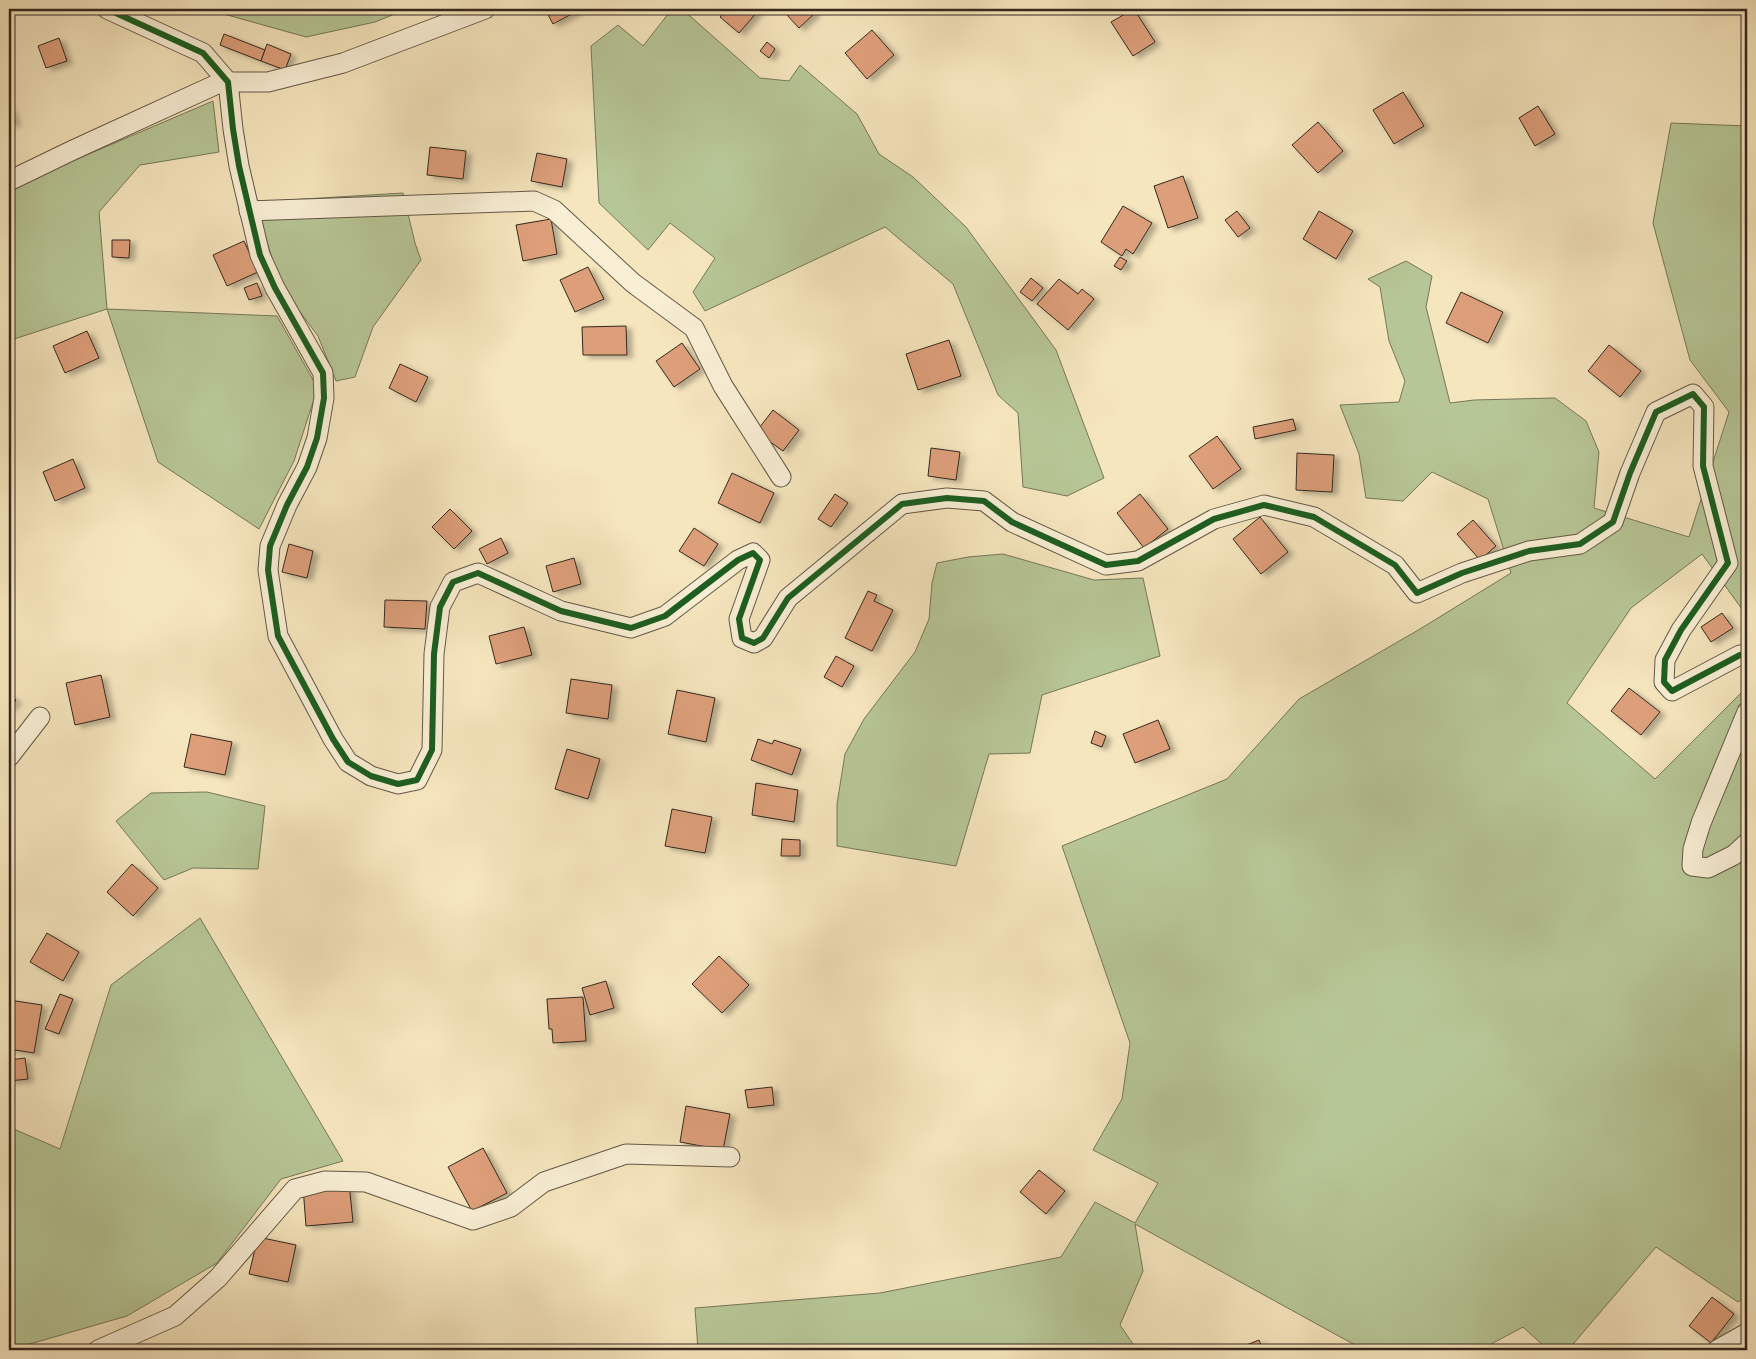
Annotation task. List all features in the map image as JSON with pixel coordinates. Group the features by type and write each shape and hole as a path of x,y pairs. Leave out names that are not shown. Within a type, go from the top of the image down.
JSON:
{"street":[{"path":"107,9 203,53 228,82 233,129 249,211 260,255 275,288 323,373 325,384 317,438 307,467 287,505 270,546 268,570 278,636 333,739 348,762 371,776 398,784 418,780 432,750 434,654 440,607 453,582 478,573 561,610 631,628 665,616 738,560 753,553 760,560 739,619 742,638 754,643 763,638 788,598 902,504 946,498 984,501 1012,522 1106,566 1138,561 1214,519 1264,505 1314,517 1346,535 1394,565 1417,593 1462,573 1529,552 1580,544 1613,522 1630,473 1656,412 1693,394 1704,407 1703,466 1728,563 1664,660 1664,682 1672,691 1740,655 1747,655"},
{"path":"9,181 215,85 228,82 268,82 343,63 486,9"},
{"path":"249,211 534,201 554,210 633,282 694,328 723,386 782,477"},
{"path":"1747,712 1701,823 1693,849 1692,866 1708,868 1734,855 1747,842"},
{"path":"9,757 40,718"},
{"path":"98,1350 175,1316 218,1278 295,1188 325,1181 366,1182 473,1220 511,1207 544,1182 626,1154 730,1157"},
{"path":"1717,1350 1747,1333"}],"green space":[{"path":"206,9 407,9 375,22 306,37"},
{"path":"672,9 682,9 760,78 789,81 800,65 857,114 879,154 913,177 966,227 1056,350 1104,478 1067,496 1023,487 1018,413 998,395 953,284 885,227 705,311 693,292 715,258 670,223 648,250 599,203 591,46 618,25 643,46"},
{"path":"213,101 219,152 140,165 99,212 107,309 11,340 9,335 9,192 49,171"},
{"path":"1671,123 1747,126 1747,616 1702,554 1631,608 1567,703 1655,779 1747,687 1747,1296 1738,1302 1656,1247 1568,1350 1548,1350 1523,1327 1480,1350 1364,1350 1135,1224 1143,1271 1120,1325 1133,1344 1129,1350 698,1350 695,1308 880,1293 1061,1257 1095,1202 1135,1223 1158,1183 1093,1150 1122,1099 1130,1043 1062,846 1227,779 1299,699 1420,629 1511,573 1488,499 1432,472 1403,501 1366,498 1359,454 1340,405 1399,402 1405,381 1389,341 1380,287 1368,279 1406,261 1432,276 1426,307 1450,403 1474,400 1555,398 1586,421 1599,452 1594,508 1689,537 1729,412 1690,360 1653,223"},
{"path":"403,193 421,260 373,327 355,377 336,381 318,336 280,285 255,202"},
{"path":"107,309 277,316 316,385 314,399 294,461 259,529 158,462"},
{"path":"1003,554 1094,580 1143,578 1160,656 1042,695 1030,753 989,754 956,866 837,846 837,804 845,754 864,719 915,652 929,619 932,583 937,563 968,557"},
{"path":"207,792 265,806 258,869 193,868 164,880 116,821 151,793"},
{"path":"200,918 343,1161 281,1179 217,1263 127,1316 9,1350 9,1127 60,1149 111,985"}],"building":[{"path":"545,9 581,9 553,24"},
{"path":"727,9 755,9 758,11 739,33 720,17"},
{"path":"794,9 811,9 815,13 799,28 787,15"},
{"path":"1134,9 1155,42 1133,56 1111,22"},
{"path":"872,30 894,55 867,79 845,53"},
{"path":"224,34 265,50 261,61 220,45"},
{"path":"59,38 67,61 46,68 38,46"},
{"path":"767,42 775,49 769,58 760,51"},
{"path":"267,44 291,54 285,70 261,61"},
{"path":"1403,92 1424,126 1394,144 1373,110"},
{"path":"9,104 15,122 9,124"},
{"path":"1538,106 1555,134 1535,146 1519,118"},
{"path":"1318,122 1343,151 1318,173 1292,145"},
{"path":"430,147 466,151 463,179 427,175"},
{"path":"537,153 567,159 562,187 531,181"},
{"path":"1183,176 1198,218 1168,228 1154,186"},
{"path":"1123,206 1152,223 1133,254 1126,249 1122,256 1101,242"},
{"path":"1237,211 1250,228 1238,237 1225,220"},
{"path":"1319,211 1353,231 1336,259 1303,239"},
{"path":"551,219 557,254 523,261 516,225"},
{"path":"112,240 130,240 129,258 112,257"},
{"path":"244,241 258,272 227,286 213,255"},
{"path":"1120,257 1127,261 1121,270 1114,266"},
{"path":"588,267 604,299 575,312 560,280"},
{"path":"1031,278 1043,288 1032,301 1020,292"},
{"path":"1059,279 1078,294 1082,289 1094,299 1068,330 1037,304"},
{"path":"257,283 262,296 249,300 244,288"},
{"path":"1461,292 1503,312 1488,343 1446,323"},
{"path":"626,326 627,355 583,355 582,327"},
{"path":"87,331 99,358 65,373 53,346"},
{"path":"949,340 961,376 918,390 906,354"},
{"path":"682,343 700,369 674,387 656,361"},
{"path":"1609,345 1641,371 1620,397 1588,371"},
{"path":"400,364 428,377 416,402 389,388"},
{"path":"773,410 799,430 783,451 756,432"},
{"path":"1293,419 1296,430 1255,439 1253,427"},
{"path":"1217,436 1241,469 1213,489 1189,456"},
{"path":"931,448 960,452 956,480 928,476"},
{"path":"1297,453 1334,455 1332,492 1296,490"},
{"path":"73,459 85,488 55,501 43,472"},
{"path":"732,473 774,493 760,523 718,503"},
{"path":"835,494 848,503 831,527 818,519"},
{"path":"1140,494 1168,529 1144,548 1117,513"},
{"path":"450,509 472,531 454,549 432,527"},
{"path":"1260,517 1288,552 1261,574 1233,539"},
{"path":"1473,520 1496,546 1480,560 1457,534"},
{"path":"694,528 718,544 704,566 679,551"},
{"path":"501,538 508,553 487,564 479,549"},
{"path":"289,544 313,551 307,578 282,572"},
{"path":"574,558 581,584 553,592 546,566"},
{"path":"868,591 877,595 874,601 893,610 872,651 845,638"},
{"path":"385,600 427,601 425,629 384,627"},
{"path":"1722,613 1733,628 1711,642 1701,627"},
{"path":"524,627 532,655 496,664 489,636"},
{"path":"836,656 854,666 842,687 824,677"},
{"path":"101,675 110,717 75,725 66,683"},
{"path":"571,679 612,685 608,719 566,713"},
{"path":"1629,688 1660,712 1641,735 1611,711"},
{"path":"677,690 715,698 706,742 668,734"},
{"path":"9,695 16,700 9,710"},
{"path":"1158,720 1170,749 1135,763 1123,734"},
{"path":"1095,731 1106,736 1102,747 1091,743"},
{"path":"191,734 232,742 225,775 184,767"},
{"path":"758,739 772,744 774,740 801,749 792,775 751,760"},
{"path":"567,749 600,759 588,799 555,789"},
{"path":"756,783 798,790 794,822 752,815"},
{"path":"672,809 712,817 705,853 665,846"},
{"path":"782,839 800,840 800,856 781,856"},
{"path":"132,864 158,888 133,916 107,892"},
{"path":"47,933 79,952 63,981 30,962"},
{"path":"719,956 749,985 722,1013 692,984"},
{"path":"606,981 614,1008 590,1015 582,988"},
{"path":"60,994 73,999 59,1034 45,1029"},
{"path":"583,997 586,1041 553,1043 552,1029 549,1029 547,999"},
{"path":"9,1000 42,1005 34,1053 9,1049"},
{"path":"25,1058 28,1079 9,1081 9,1060"},
{"path":"772,1087 774,1105 748,1108 745,1090"},
{"path":"686,1106 730,1114 723,1150 680,1142"},
{"path":"483,1148 507,1193 472,1211 448,1167"},
{"path":"1039,1170 1065,1191 1046,1214 1020,1192"},
{"path":"349,1183 353,1222 306,1226 303,1187"},
{"path":"258,1237 296,1245 288,1282 249,1274"},
{"path":"1712,1297 1734,1314 1711,1343 1689,1326"},
{"path":"1259,1340 1263,1350 1234,1350"}],"cycle path":[{"path":"107,9 203,53 228,82 239,166 260,255 275,288 323,373 324,398 317,438 307,467 287,505 270,546 268,570 278,636 333,739 348,762 371,776 398,784 417,780 432,750 434,654 440,607 453,582 478,573 561,611 631,628 665,616 738,560 753,553 760,560 739,619 742,638 754,643 763,638 788,598 902,504 947,498 984,501 1012,522 1106,565 1138,561 1214,519 1264,505 1314,517 1395,565 1417,593 1462,573 1529,551 1580,544 1613,522 1630,473 1656,412 1693,394 1704,407 1703,466 1728,563 1681,630 1665,660 1664,682 1672,691 1740,655 1747,655"}]}
